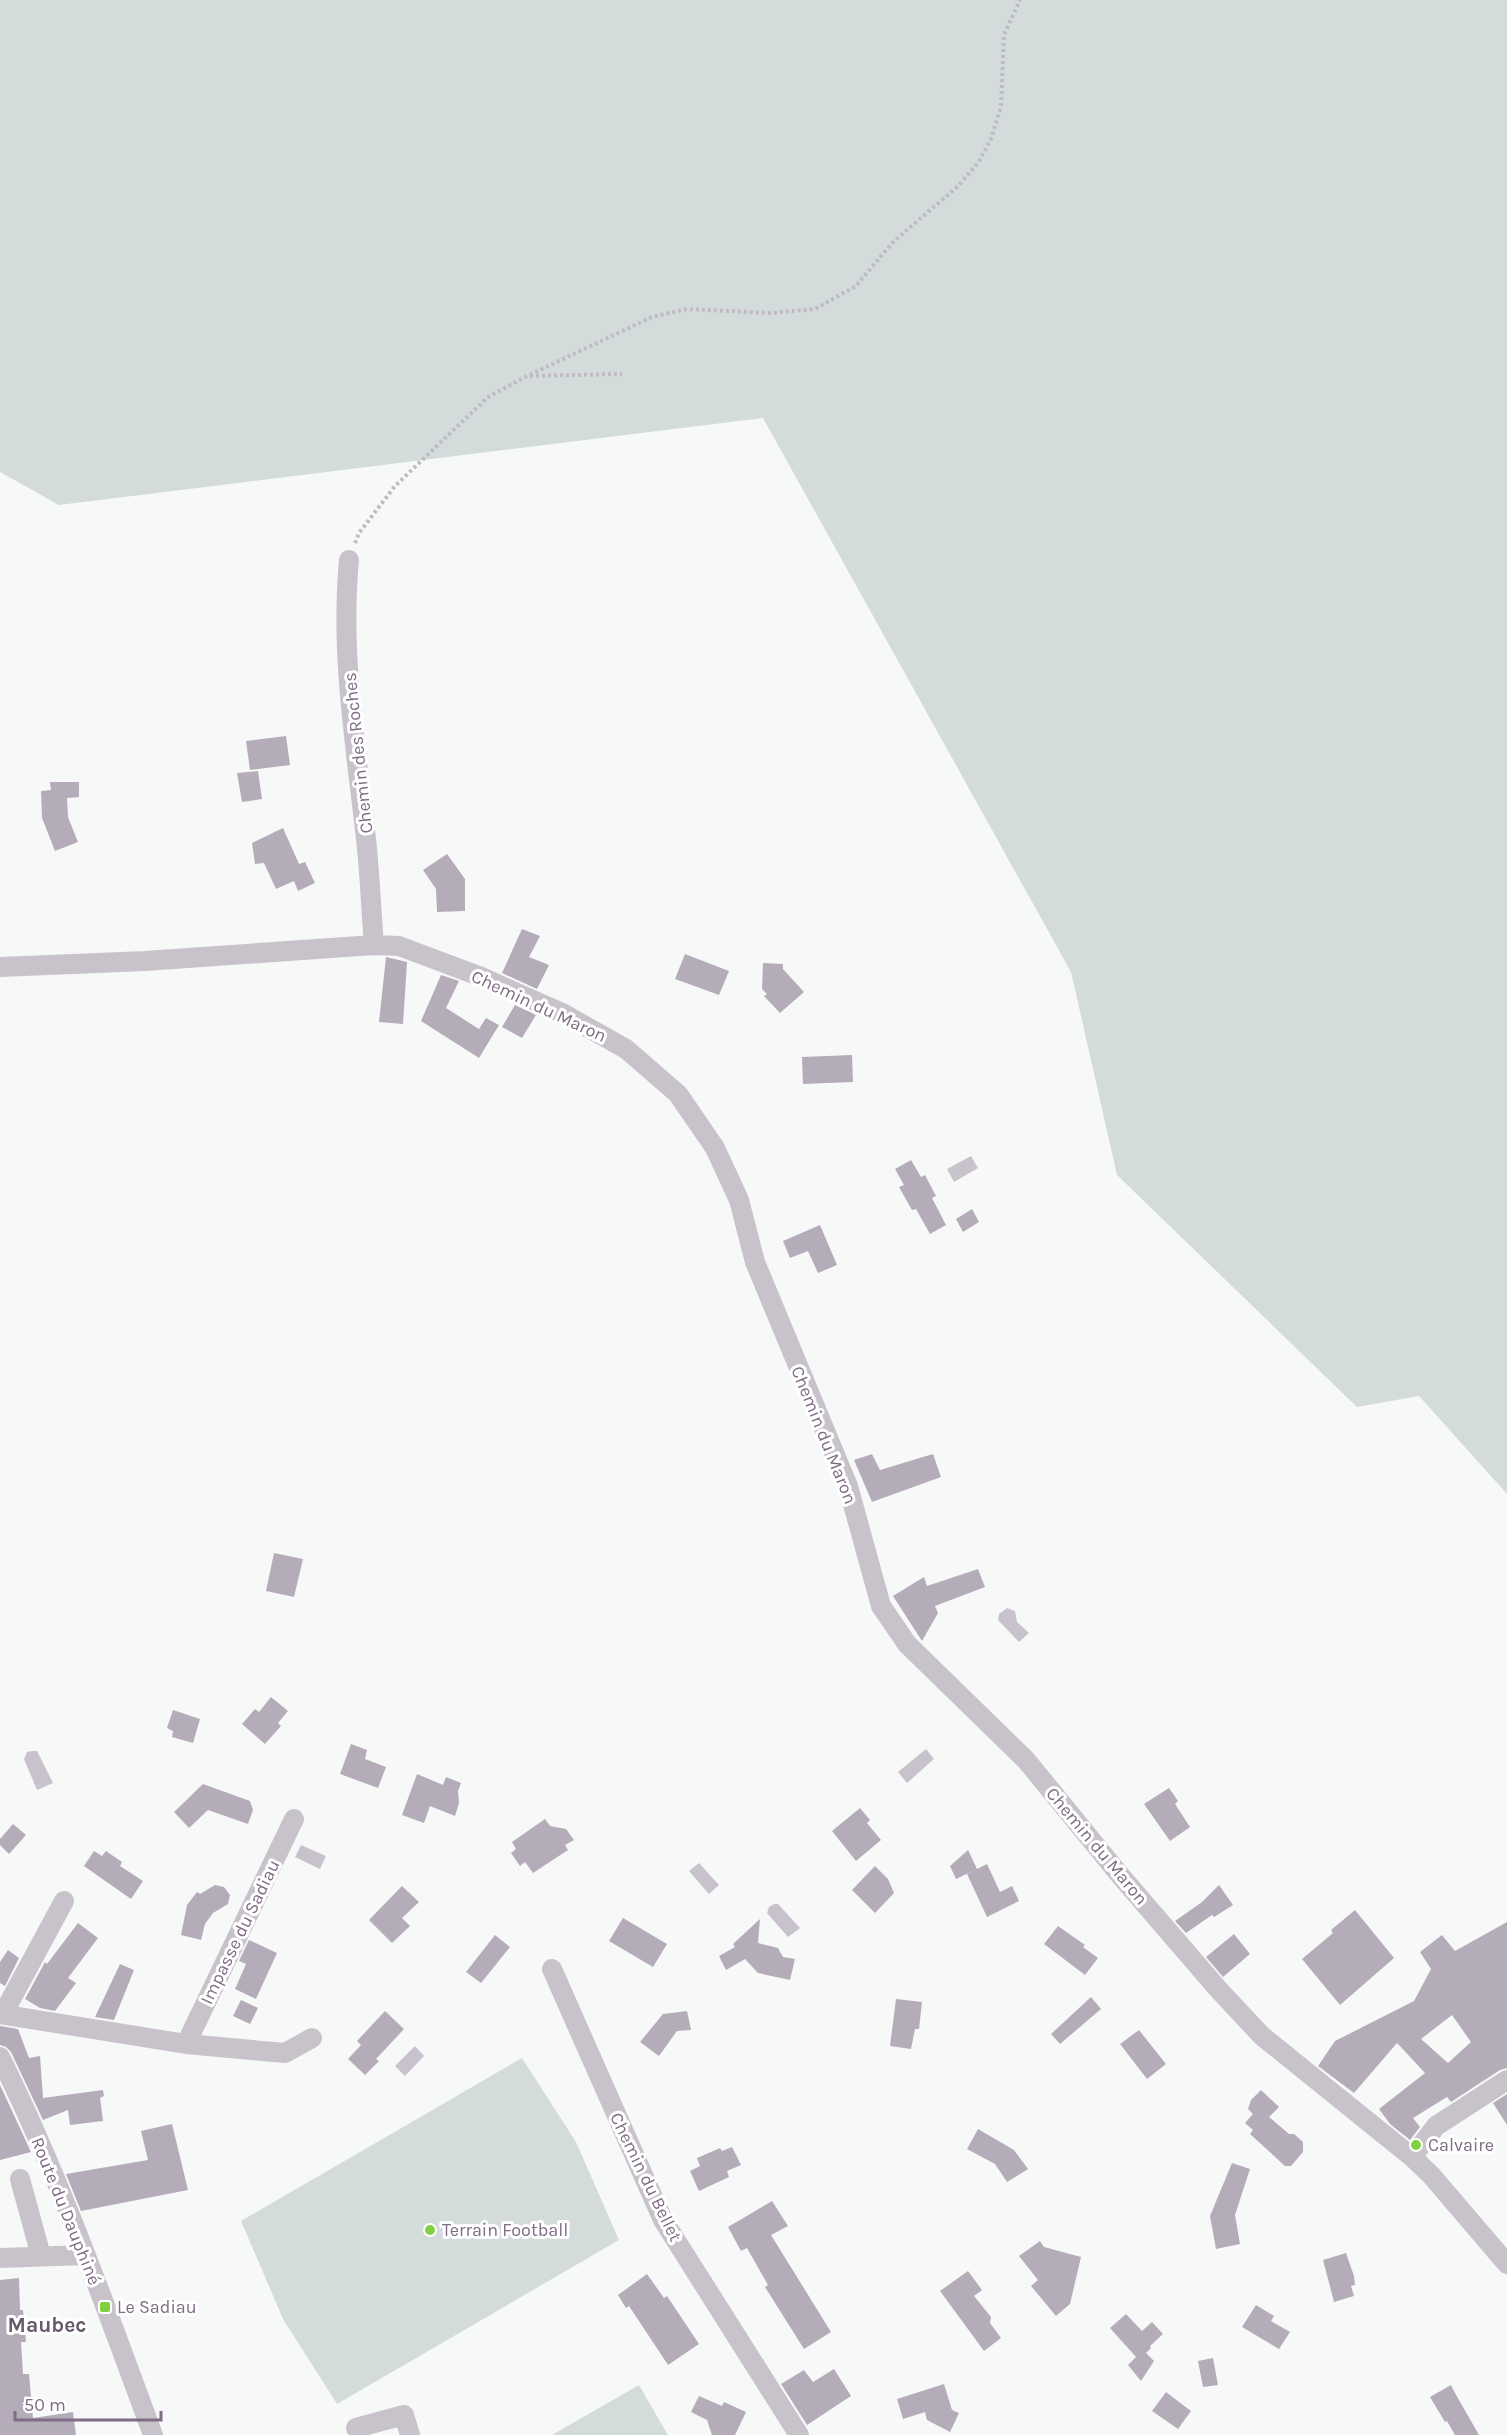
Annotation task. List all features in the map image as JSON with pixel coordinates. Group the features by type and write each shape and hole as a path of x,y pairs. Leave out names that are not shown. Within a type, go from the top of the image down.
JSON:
{"street":[{"name":"Chemin des Roches","path":"349,560 346,592 347,648 367,843 374,945"},
{"name":"Chemin du Maron","path":"0,967 146,961 374,945 399,946 479,976 564,1014 626,1049 678,1094 715,1148 739,1200 755,1262 848,1486 881,1606 907,1644 1026,1760 1127,1883 1218,1989 1262,2036 1412,2157 1431,2175 1507,2264"},
{"name":"Impasse du Sadiau","path":"186,2044 294,1819"},
{"path":"64,1902 2,2014 186,2044 285,2053 312,2038"},
{"name":"Chemin du Bellet","path":"552,1969 663,2220 799,2435"},
{"name":"Route du Dauphiné","path":"0,2057 20,2097 85,2254 153,2435"},
{"path":"1412,2157 1436,2126 1507,2080"},
{"path":"20,2179 41,2256"},
{"path":"0,2258 85,2254"},
{"path":"356,2428 404,2415 410,2435"}],"path":[{"path":"349,560 359,533 394,486 488,397 652,317 687,309 770,313 815,309 856,286 892,243 957,187 978,164 991,139 1001,106 1004,35 1020,0"},
{"path":"527,376 622,374"}],"shaded area":[{"path":"0,0 1507,0 1507,1494 1419,1396 1357,1407 1117,1175 1071,972 763,418 59,505 0,472"},
{"path":"971,1156 978,1168 954,1182 947,1169"},
{"path":"1007,1608 1015,1611 1017,1622 1029,1633 1019,1642 998,1620 999,1614"},
{"path":"926,1749 934,1759 907,1783 898,1772"},
{"path":"37,1751 53,1783 37,1790 24,1759 27,1752"},
{"path":"301,1845 326,1856 320,1869 295,1857"},
{"path":"699,1863 719,1885 709,1894 689,1871"},
{"path":"778,1904 800,1928 788,1937 767,1913 769,1907"},
{"path":"415,2046 424,2056 405,2076 395,2066"},
{"name":"Terrain Football","path":"522,2058 576,2142 619,2240 337,2404 283,2319 241,2221"},
{"path":"639,2385 668,2435 552,2435"}],"building":[{"path":"286,736 290,765 250,770 246,741"},
{"path":"258,771 262,799 242,802 237,773"},
{"path":"50,782 79,782 79,797 67,798 68,817 78,842 55,851 42,818 41,791 51,790"},
{"path":"283,828 299,864 305,862 315,883 298,891 294,881 276,889 264,863 255,864 252,843"},
{"path":"447,854 465,879 465,911 437,912 436,889 423,870"},
{"path":"522,929 540,936 529,957 549,965 537,989 502,973"},
{"path":"685,954 729,971 719,995 675,979"},
{"path":"386,957 407,962 403,1024 379,1022"},
{"path":"763,963 783,964 783,969 804,992 780,1013 764,996 767,994 762,989"},
{"path":"441,975 459,981 446,1008 479,1029 486,1018 499,1025 479,1058 421,1021"},
{"path":"515,1005 536,1015 522,1038 502,1027"},
{"path":"852,1055 853,1082 803,1084 802,1057"},
{"path":"911,1160 921,1177 925,1175 936,1196 932,1198 946,1225 930,1234 916,1209 912,1210 899,1187 904,1185 895,1169"},
{"path":"972,1209 979,1222 963,1232 956,1219"},
{"path":"820,1225 837,1265 818,1273 808,1251 790,1258 783,1241"},
{"path":"872,1454 880,1470 933,1454 941,1477 872,1502 854,1460"},
{"path":"274,1553 303,1559 294,1597 266,1591"},
{"path":"978,1569 985,1587 935,1606 938,1613 922,1641 893,1596 924,1577 927,1586"},
{"path":"271,1697 288,1711 278,1723 281,1726 265,1744 242,1724 255,1709 259,1712"},
{"path":"173,1710 200,1719 193,1743 172,1737 173,1731 167,1728"},
{"path":"351,1744 367,1750 365,1759 386,1767 378,1788 340,1774"},
{"path":"417,1774 443,1785 446,1777 461,1783 455,1816 430,1806 424,1823 402,1815"},
{"path":"203,1784 250,1801 253,1810 248,1824 208,1810 189,1828 174,1812"},
{"path":"1169,1788 1178,1801 1175,1804 1190,1827 1170,1841 1144,1804"},
{"path":"860,1808 870,1820 867,1823 881,1840 856,1861 832,1831"},
{"path":"545,1819 550,1826 566,1829 574,1840 565,1845 568,1850 533,1873 525,1862 520,1866 511,1853 516,1849 512,1842"},
{"path":"13,1824 26,1835 9,1854 0,1845 0,1839"},
{"path":"968,1850 977,1869 956,1879 950,1866"},
{"path":"94,1851 102,1856 106,1851 122,1862 120,1866 143,1881 131,1899 84,1866"},
{"path":"987,1864 1000,1892 1012,1886 1019,1901 987,1917 967,1874"},
{"path":"875,1866 888,1879 894,1893 875,1913 852,1890"},
{"path":"215,1885 224,1887 230,1895 228,1904 213,1913 205,1924 201,1940 181,1935 187,1905 197,1892 200,1894"},
{"path":"1219,1885 1233,1905 1214,1917 1212,1915 1186,1933 1175,1921 1202,1902"},
{"path":"402,1886 419,1902 402,1918 410,1926 392,1943 369,1920"},
{"path":"1355,1910 1394,1958 1340,2005 1302,1959 1333,1933 1331,1930"},
{"path":"623,1918 667,1944 653,1967 609,1941"},
{"path":"760,1919 758,1943 778,1948 783,1957 795,1959 790,1980 758,1973 745,1959 726,1970 719,1956 735,1947 733,1944"},
{"path":"1507,1922 1507,2068 1500,2070 1451,2102 1447,2097 1413,2118 1420,2127 1410,2140 1390,2124 1379,2109 1425,2073 1397,2043 1354,2093 1318,2066 1335,2041 1414,2001 1431,1969 1420,1952 1442,1935 1455,1951","holes":["1452,2015 1471,2042 1448,2063 1421,2039"]},
{"path":"78,1923 98,1938 68,1978 76,1983 55,2011 40,2008 25,1999 45,1962 47,1964"},
{"path":"1058,1926 1085,1945 1083,1947 1098,1958 1085,1975 1044,1944"},
{"path":"1234,1934 1250,1954 1223,1977 1206,1957"},
{"path":"495,1935 510,1947 481,1983 466,1972"},
{"path":"249,1940 277,1953 256,1999 235,1989 246,1964 239,1961"},
{"path":"8,1950 19,1958 5,1986 0,1983 0,1962"},
{"path":"120,1964 134,1970 114,2020 95,2017"},
{"path":"1091,1997 1101,2009 1060,2044 1051,2034"},
{"path":"896,1999 922,2002 919,2029 915,2029 911,2049 890,2046"},
{"path":"241,2000 258,2008 250,2024 233,2016"},
{"path":"385,2011 404,2029 376,2059 379,2061 365,2075 348,2059 361,2045 357,2041"},
{"path":"687,2011 691,2030 677,2031 659,2056 640,2042 663,2014"},
{"path":"0,2026 18,2029 29,2058 40,2056 43,2098 103,2090 104,2096 100,2098 103,2121 70,2125 68,2110 43,2120 11,2052 0,2045"},
{"path":"1139,2030 1166,2064 1147,2079 1120,2044"},
{"path":"0,2085 31,2152 0,2160"},
{"path":"1261,2090 1279,2107 1269,2117 1289,2134 1294,2134 1303,2142 1303,2152 1291,2166 1285,2166 1250,2134 1253,2130 1245,2123 1253,2114 1248,2109 1251,2100"},
{"path":"1507,2094 1507,2125 1493,2103"},
{"path":"172,2124 188,2190 81,2211 66,2174 148,2160 141,2131"},
{"path":"978,2129 1014,2150 1028,2169 1007,2182 995,2164 967,2149"},
{"path":"732,2147 741,2165 727,2171 729,2177 699,2191 690,2171 700,2166 697,2158 720,2148 722,2151"},
{"path":"1232,2163 1250,2169 1235,2215 1240,2244 1216,2249 1210,2216"},
{"path":"772,2201 788,2226 771,2235 831,2332 804,2349 765,2287 768,2285 747,2248 741,2251 728,2227"},
{"path":"1040,2241 1044,2247 1081,2257 1070,2304 1056,2316 1031,2286 1038,2280 1019,2256"},
{"path":"1346,2253 1354,2276 1355,2285 1351,2286 1354,2296 1334,2302 1323,2260"},
{"path":"968,2271 982,2290 974,2296 991,2317 990,2323 1001,2338 984,2351 940,2291"},
{"path":"647,2274 664,2298 667,2296 699,2344 668,2365 629,2306 626,2308 618,2295"},
{"path":"19,2278 20,2310 23,2310 26,2342 21,2342 23,2374 29,2374 33,2418 73,2412 76,2435 0,2435 0,2280"},
{"path":"1256,2305 1274,2316 1271,2321 1290,2332 1279,2349 1242,2327"},
{"path":"1126,2314 1142,2331 1152,2322 1163,2334 1146,2353 1154,2361 1141,2381 1128,2365 1136,2357 1110,2328"},
{"path":"1213,2358 1218,2385 1203,2387 1198,2361"},
{"path":"834,2369 851,2396 807,2425 781,2384 804,2370 813,2382"},
{"path":"944,2384 952,2410 959,2413 950,2432 927,2420 925,2412 903,2419 897,2399"},
{"path":"1451,2385 1479,2435 1455,2435 1430,2397"},
{"path":"1166,2392 1191,2411 1178,2429 1152,2411"},
{"path":"699,2396 722,2406 724,2402 746,2412 735,2435 712,2435 707,2420 691,2412"}],"place":[{"name":"Calvaire","path":"1416,2145"},
{"name":"Terrain Football","path":"430,2230"},
{"name":"Le Sadiau","path":"105,2307"}],"district":[{"name":"Maubec","path":"47,2325"}]}
